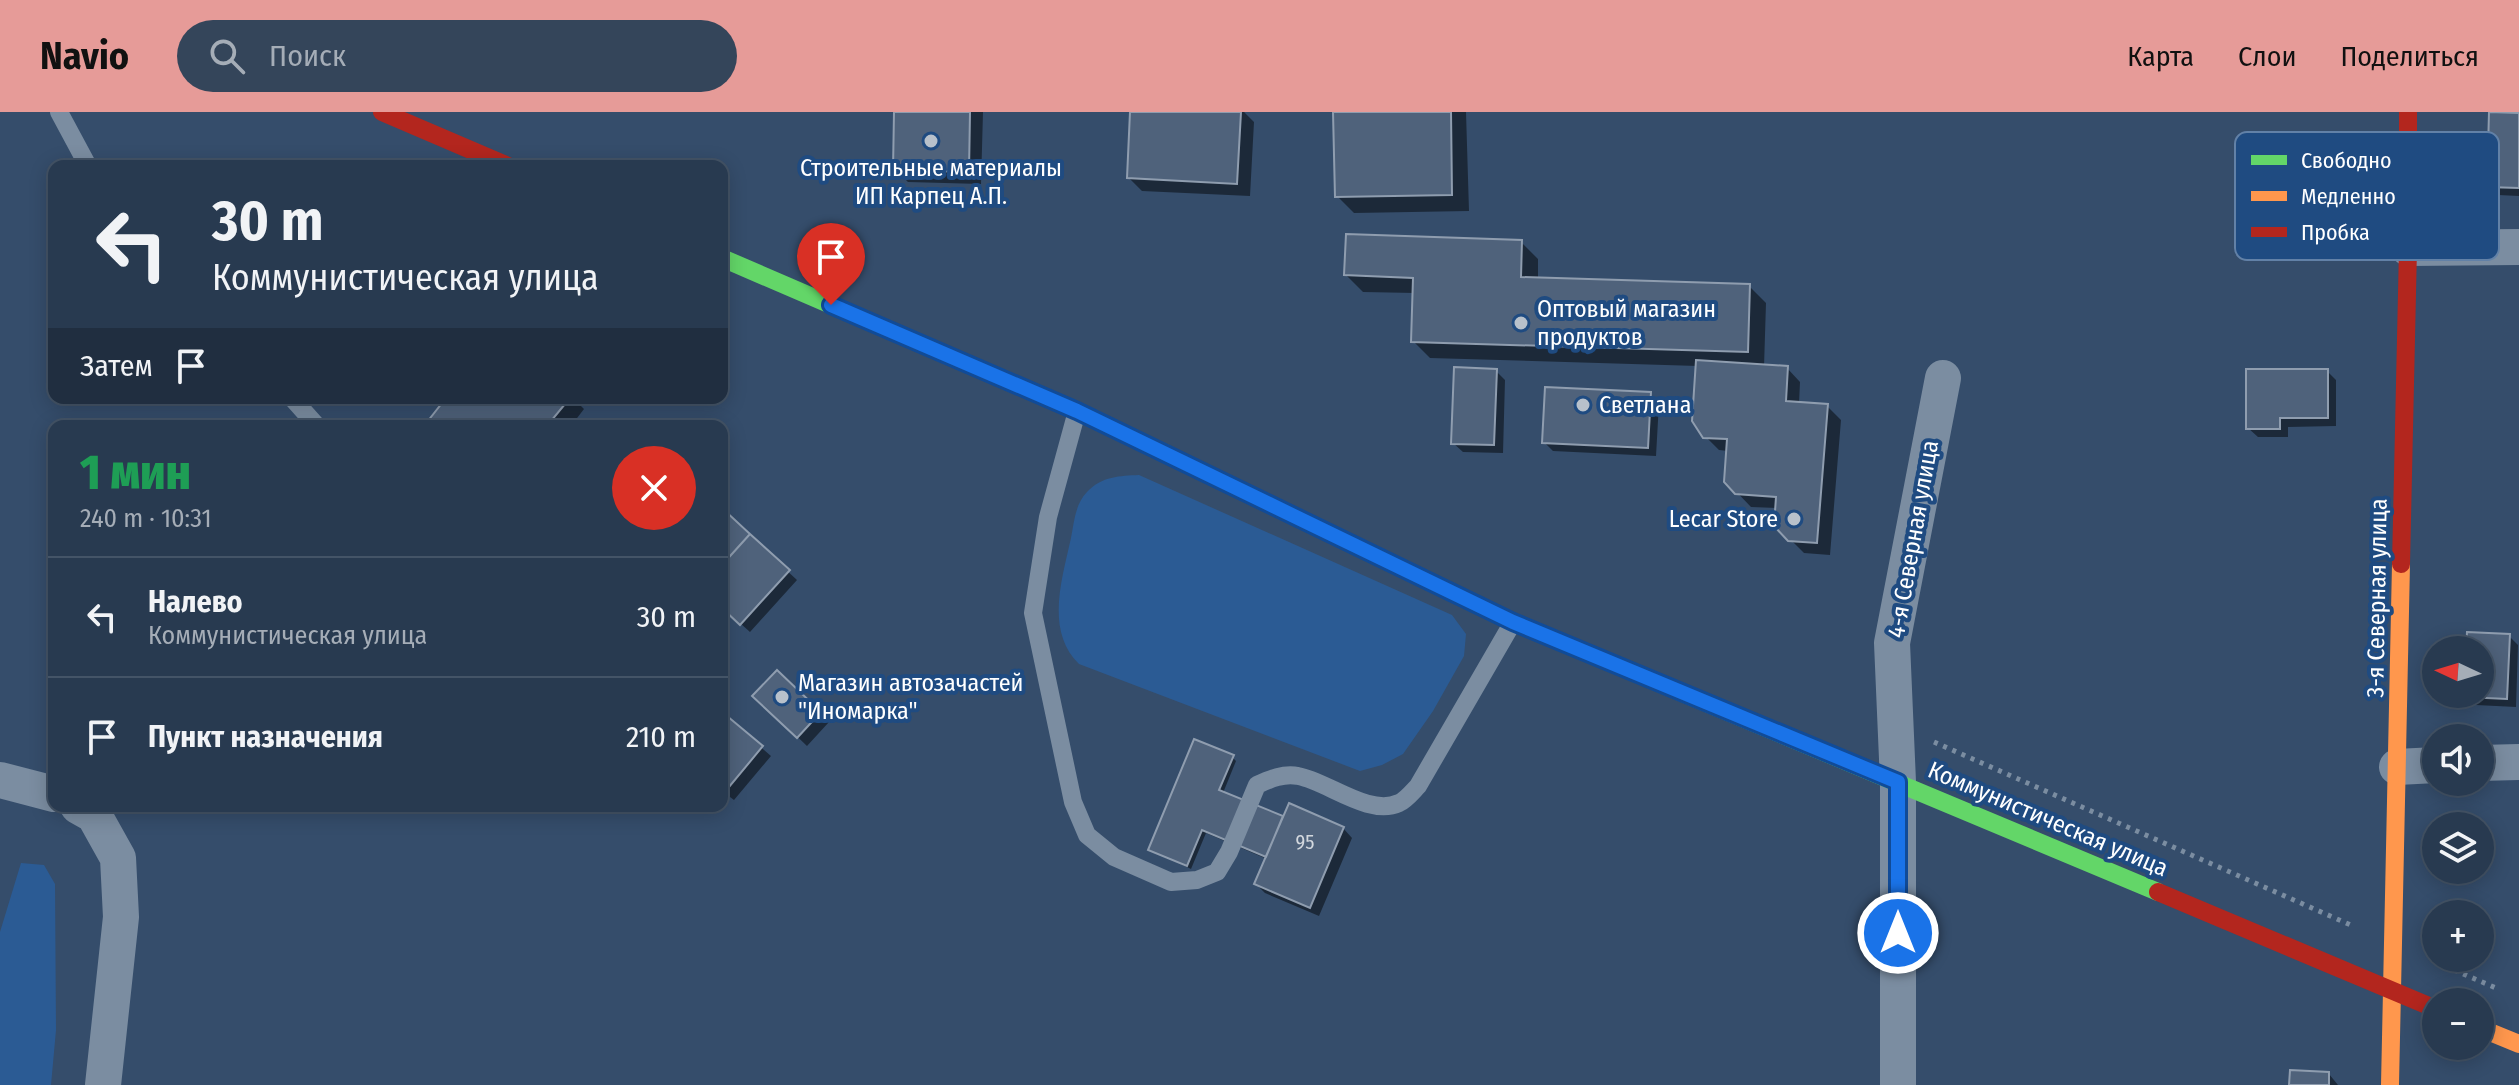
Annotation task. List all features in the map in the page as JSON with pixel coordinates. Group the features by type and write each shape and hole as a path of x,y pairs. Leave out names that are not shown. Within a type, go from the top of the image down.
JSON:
{"street":[{"path":"382,112 494,160"},
{"path":"2499,247 2519,247"},
{"name":"3-я Северная улица","path":"2390,1085 2408,260"},
{"name":"Коммунистическая улица","path":"728,261 1077,411 1513,622 2422,1003"},
{"name":"4-я Северная улица","path":"1898,1085 1898,782 1892,643 1943,378"},
{"path":"2494,763 2519,762"},
{"path":"2397,767 2422,766"},
{"path":"0,780 48,792"},
{"path":"89,812 94,815 118,858 121,917 103,1085"},
{"path":"2494,1034 2519,1044"}],"lane":[{"path":"59,112 85,160"},
{"path":"297,404 312,420"},
{"path":"1077,411 1048,517 1033,613 1073,802 1087,835 1114,857 1171,882 1197,880 1217,872 1229,852 1257,785 1274,777 1298,775 1353,799 1379,805 1399,803 1418,786 1513,622"}],"path":[{"path":"1896,725 2392,943"},
{"path":"2459,972 2505,992"}],"shaded area":[{"path":"1139,475 1452,615 1466,634 1464,656 1433,711 1403,754 1382,765 1360,771 1079,664 1062,636 1059,620 1061,587 1077,508 1087,492 1099,483"},
{"path":"21,863 44,865 55,884 56,1030 51,1085 0,1085 0,932"}],"building":[{"name":"Строительные материалы ИП Карпец А.П.","path":"894,112 970,112 969,172 893,170"},
{"path":"1130,112 1241,112 1237,184 1127,178"},
{"path":"1333,112 1451,112 1452,195 1335,197"},
{"path":"2489,112 2519,113 2519,188 2499,187 2499,132 2488,132"},
{"path":"1346,234 1522,240 1521,277 1750,284 1748,352 1411,342 1413,278 1344,275"},
{"path":"1696,360 1788,366 1786,401 1828,404 1817,543 1788,541 1774,526 1776,497 1735,494 1724,482 1727,439 1703,438 1692,421"},
{"path":"1454,367 1497,369 1494,445 1451,444"},
{"path":"2246,369 2328,369 2328,418 2280,418 2280,429 2246,429"},
{"path":"1545,387 1651,392 1648,448 1542,443"},
{"path":"441,404 565,404 552,420 429,420"},
{"path":"728,514 750,534 728,558"},
{"path":"750,534 790,570 740,625 728,614 728,558"},
{"path":"2467,632 2510,634 2507,699 2494,698 2494,636 2467,636"},
{"path":"777,670 821,712 797,738 752,696"},
{"path":"728,717 763,746 728,788"},
{"path":"1194,739 1234,755 1219,790 1283,816 1266,857 1202,830 1187,866 1148,850"},
{"path":"1289,803 1344,827 1310,908 1254,884"},
{"path":"2290,1070 2329,1072 2329,1085 2289,1085"}],"traffic: fast":[{"path":"728,261 1077,411 1169,455"},
{"path":"1441,587 1513,622 2158,892"}],"traffic: slow":[{"path":"2390,1085 2401,564"},
{"path":"2494,1034 2519,1044"}],"traffic: jam":[{"path":"382,112 494,160"},
{"path":"2408,112 2408,132"},
{"path":"2401,564 2408,260"},
{"path":"1169,455 1441,587"},
{"path":"2158,892 2422,1003"}],"place":[{"name":"Строительные материалы ИП Карпец А.П.","path":"931,141"},
{"name":"Оптовый магазин продуктов","path":"1521,323"},
{"name":"Светлана","path":"1583,405"},
{"name":"Lecar Store","path":"1794,519"},
{"name":"Магазин автозачастей \"Иномарка\"","path":"782,697"}],"route":[{"path":"831,305 1077,411 1513,622 1898,782 1898,933"}]}
